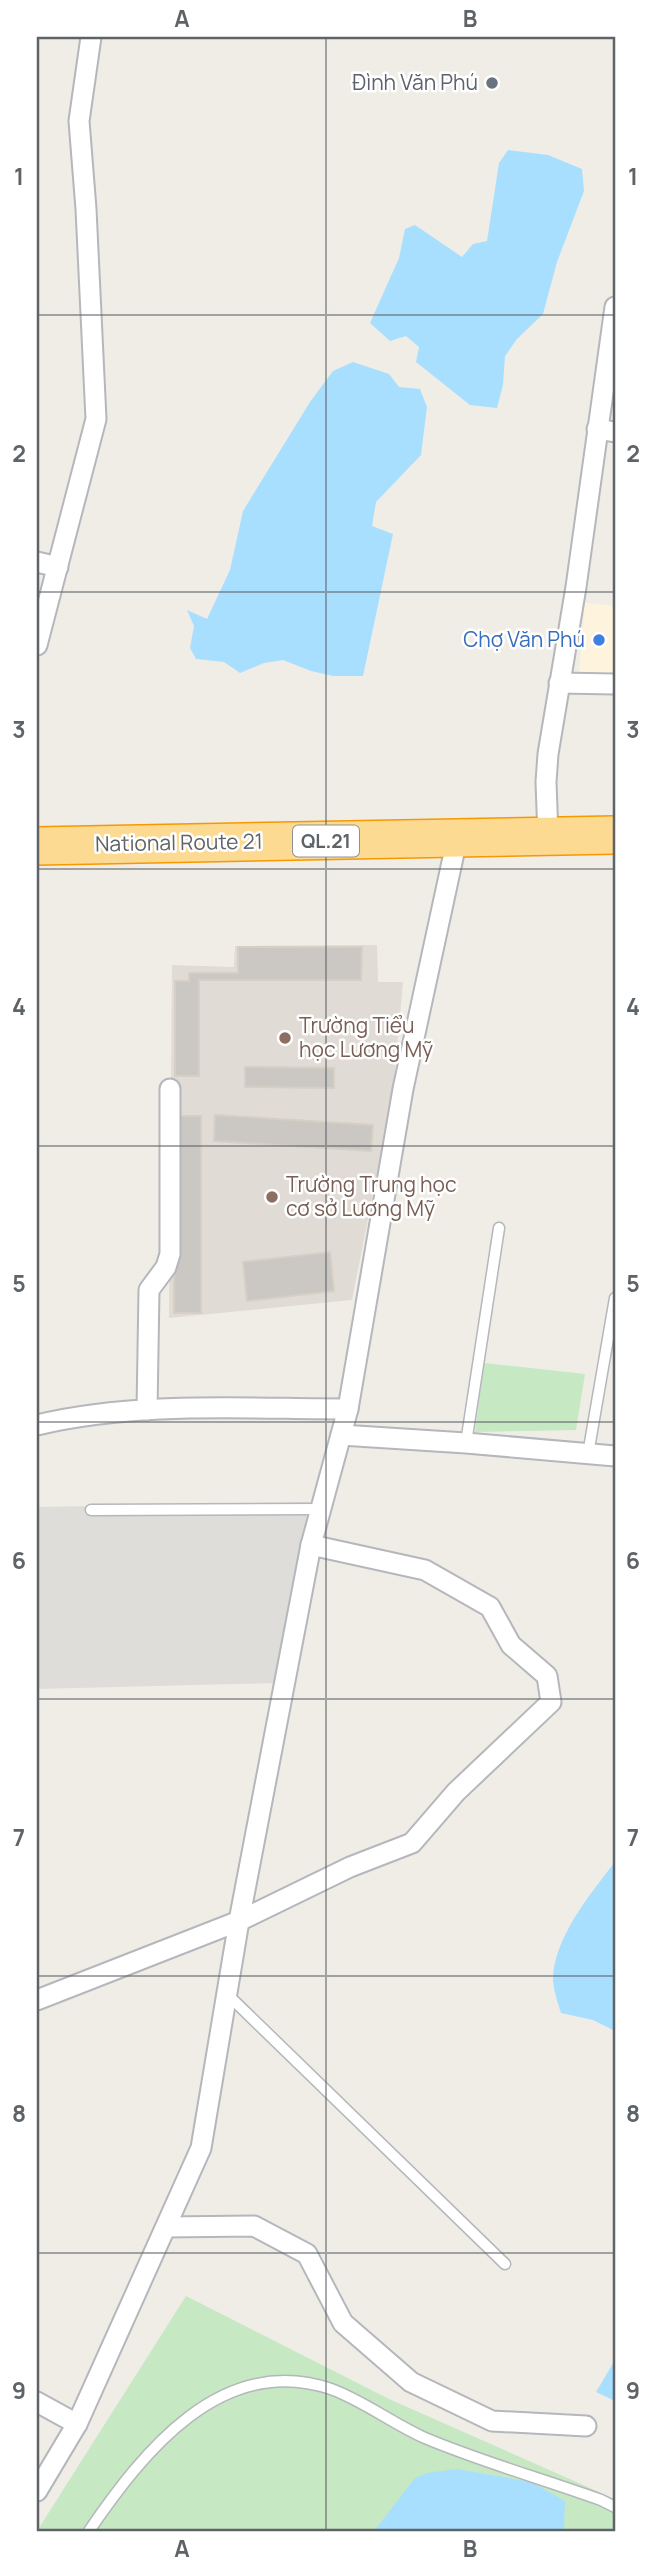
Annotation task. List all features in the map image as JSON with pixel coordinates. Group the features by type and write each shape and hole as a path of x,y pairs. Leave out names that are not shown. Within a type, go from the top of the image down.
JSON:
{"highway":[{"name":"National Route 21","path":"37,846 615,835"}],"street":[{"path":"37,645 96,419 79,121 91,37"},
{"path":"548,836 545,782 559,683 606,430 615,307"},
{"path":"37,562 58,567"},
{"path":"559,683 615,684"},
{"path":"37,2491 77,2424 201,2148 239,1921 310,1545 348,1409 403,1089 457,839"},
{"path":"148,1410 149,1290 166,1267 170,1254 170,1088"},
{"path":"37,1425 66,1418 148,1410 348,1409"},
{"path":"341,1435 615,1456"},
{"path":"37,2000 239,1921 350,1867 412,1843 456,1792 551,1702 547,1676 511,1645 490,1607 425,1570 310,1545"},
{"path":"166,2227 254,2226 307,2254 342,2323 411,2382 492,2421 586,2426"},
{"path":"37,2402 77,2424"}],"lane":[{"path":"466,1443 499,1228"},
{"path":"588,1455 615,1298"},
{"path":"91,1510 322,1509"},
{"path":"227,1994 505,2264"},
{"path":"89,2531 118,2490 170,2430 214,2399 237,2389 275,2381 307,2382 332,2390 424,2438 615,2507"}],"shaded area":[{"name":"Chợ Văn Phú","path":"585,603 615,606 615,676 579,675"},
{"path":"377,945 378,982 403,982 393,1093 352,1300 169,1318 172,965 234,967 235,946"},
{"path":"309,1502 279,1683 37,1689 37,1507"}],"green space":[{"path":"484,1363 585,1374 576,1430 475,1432"},
{"path":"186,2296 389,2399 615,2499 615,2531 37,2531"}],"water":[{"path":"508,150 548,155 582,169 584,191 557,262 543,314 517,339 505,356 503,385 497,408 470,405 416,362 419,347 406,336 390,341 370,323 399,258 405,229 415,225 462,257 473,244 487,241 499,163"},
{"path":"353,362 389,374 399,387 420,389 427,407 421,455 376,502 372,526 393,534 363,676 333,676 283,660 264,663 240,673 224,662 196,659 190,648 194,626 187,610 207,619 230,570 243,511 310,402 333,371"},
{"path":"615,1862 615,2031 593,2020 561,2013 553,1981 554,1965 566,1934 585,1902"},
{"path":"615,2360 615,2401 596,2392"},
{"path":"457,2469 531,2482 565,2501 564,2531 374,2531 415,2478 427,2473"}],"building":[{"path":"238,947 362,947 361,980 199,980 199,1076 175,1076 175,981 189,981 189,973 238,973"},
{"path":"245,1067 334,1068 334,1088 245,1087"},
{"path":"215,1115 373,1125 371,1151 214,1141"},
{"path":"175,1116 201,1116 201,1313 174,1313"},
{"path":"330,1252 334,1291 247,1301 243,1262"}],"place":[{"name":"Đình Văn Phú","path":"492,83"},
{"name":"Chợ Văn Phú","path":"599,640"},
{"name":"Trường Tiểu học Lương Mỹ","path":"285,1038"},
{"name":"Trường Trung học cơ sở Lương Mỹ","path":"272,1197"}]}
